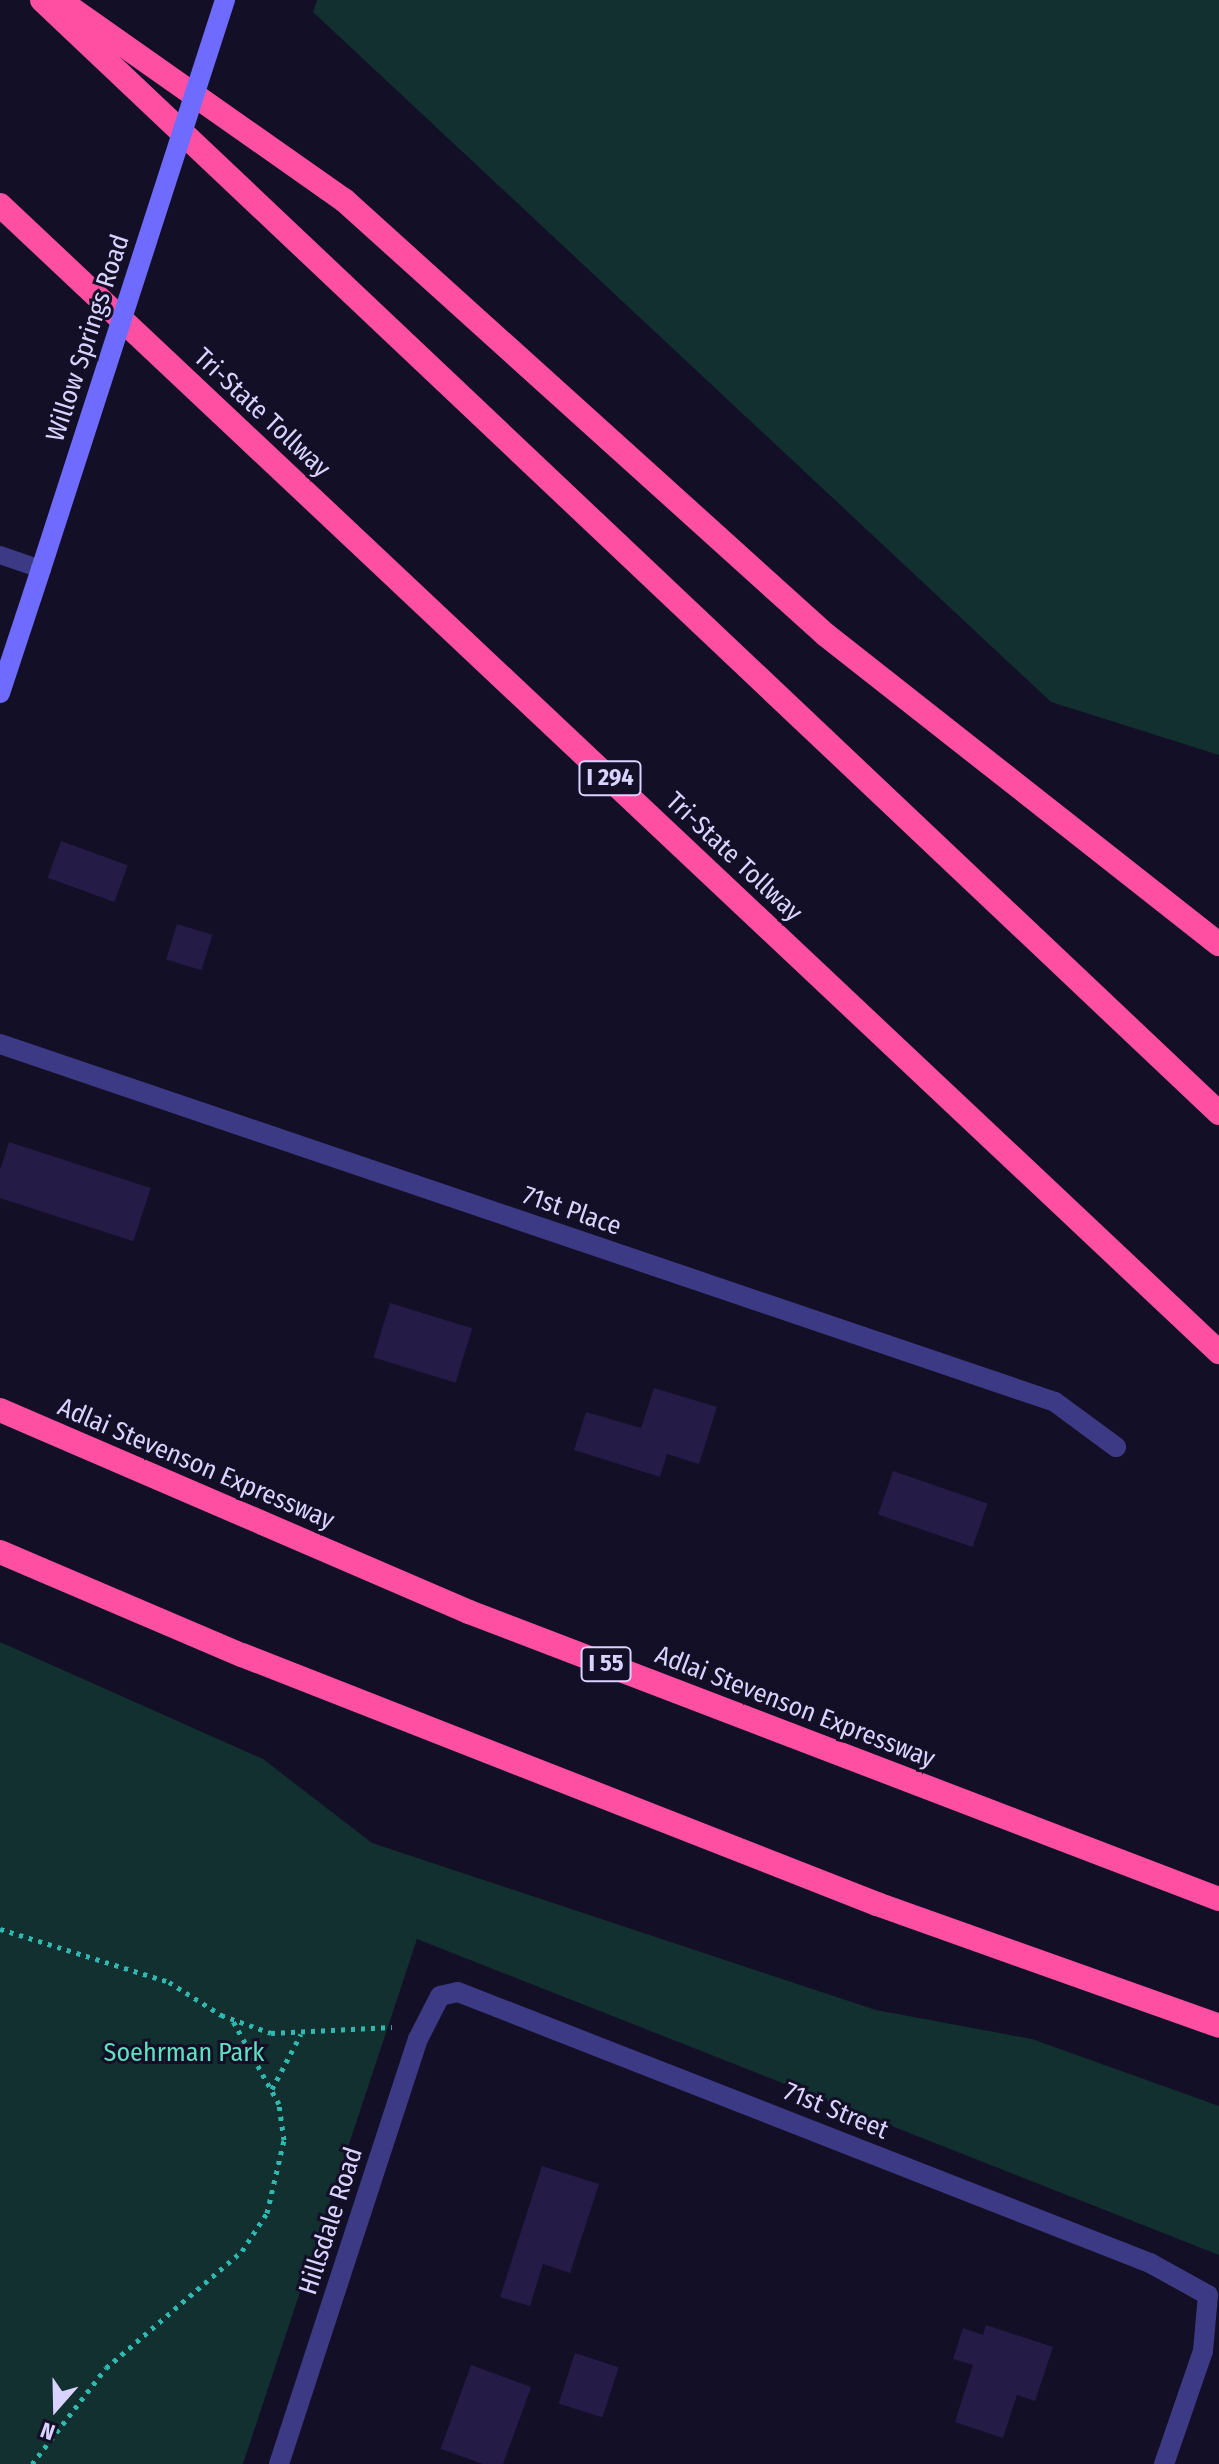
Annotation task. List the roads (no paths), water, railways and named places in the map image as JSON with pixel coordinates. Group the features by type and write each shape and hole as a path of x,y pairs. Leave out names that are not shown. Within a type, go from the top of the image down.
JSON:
{"highway":[{"path":"42,0 1219,1113"},
{"path":"60,0 344,200 826,635 1219,944"},
{"name":"Tri-State Tollway","path":"0,205 1219,1352"},
{"name":"Adlai Stevenson Expressway","path":"0,1410 469,1612 1219,1899"},
{"path":"0,1552 877,1904 1219,2026"}],"main road":[{"name":"Willow Springs Road","path":"0,693 225,0"}],"street":[{"name":"71st Place","path":"0,1044 1055,1402 1116,1447"},
{"name":"71st Street","path":"440,1996 458,1992 512,2011 1150,2263 1208,2295 1203,2351 1164,2464"},
{"name":"Hillsdale Road","path":"279,2464 418,2039 440,1996"}],"lane":[{"path":"0,555 41,569"}],"park label":[{"name":"Soehrman Park","path":"184,2053"}]}
